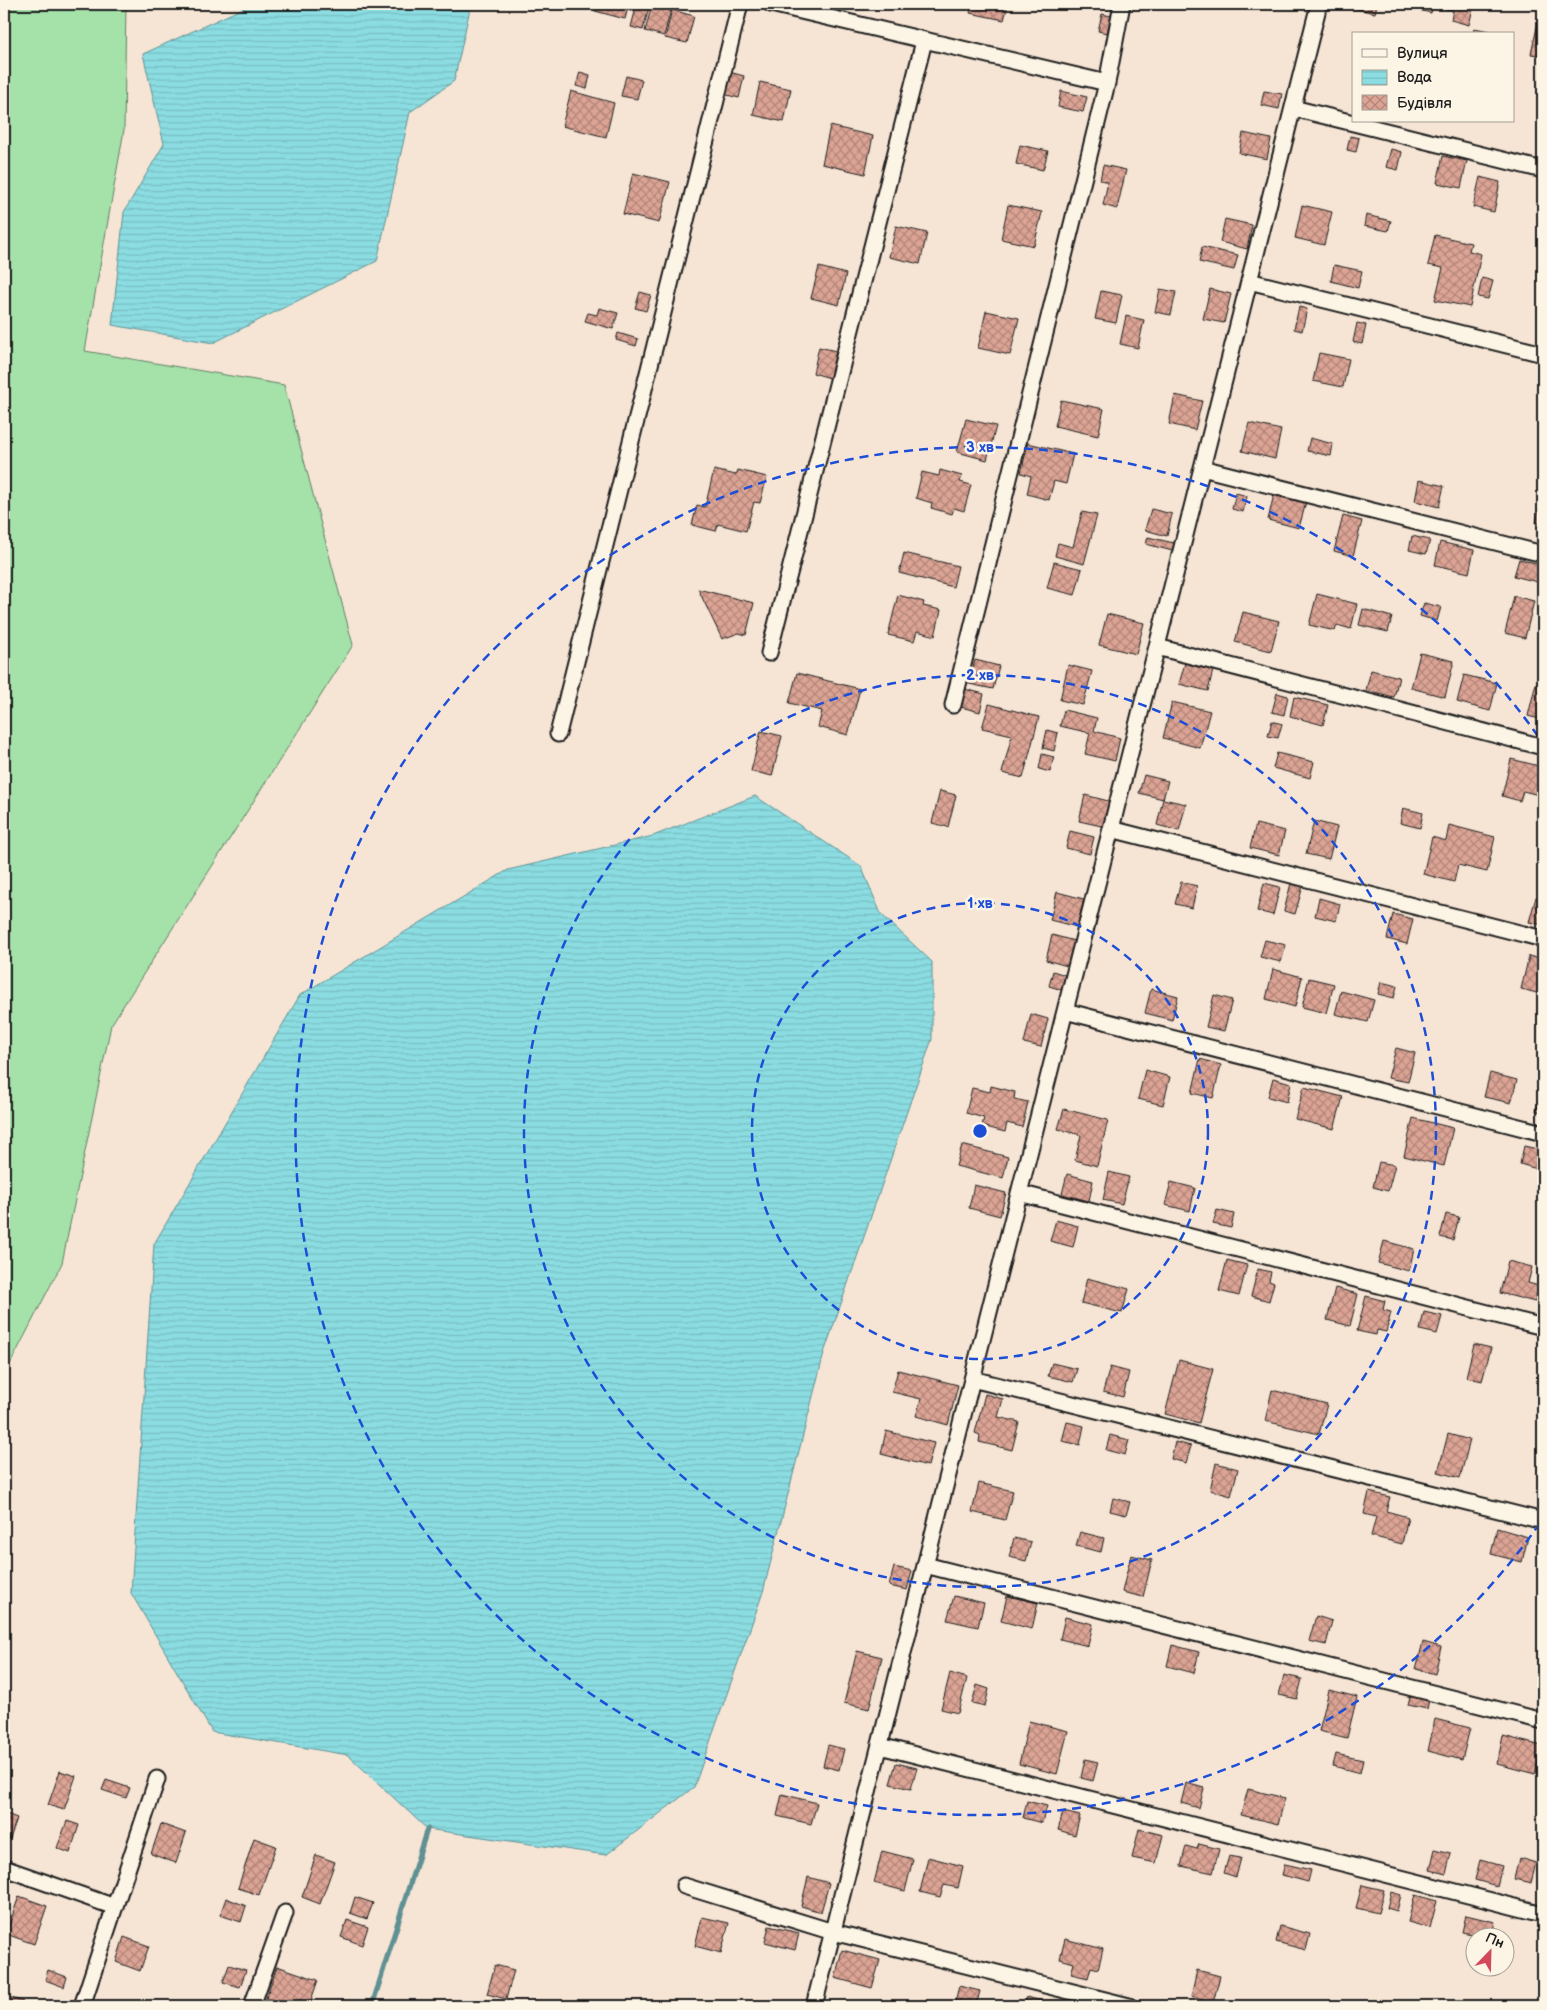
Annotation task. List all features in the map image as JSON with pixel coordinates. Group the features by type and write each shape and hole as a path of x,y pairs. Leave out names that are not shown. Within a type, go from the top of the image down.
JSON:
{"street":[{"path":"558,734 740,4"},
{"path":"771,4 1107,83"},
{"path":"953,705 1107,83 1122,4"},
{"path":"814,2006 1320,4"},
{"path":"769,653 924,41"},
{"path":"1293,108 1543,170"},
{"path":"1249,281 1543,354"},
{"path":"1202,468 1543,554"},
{"path":"1157,647 1543,747"},
{"path":"1111,830 1543,939"},
{"path":"1065,1011 1543,1133"},
{"path":"1019,1194 1543,1327"},
{"path":"972,1379 1543,1521"},
{"path":"925,1565 1543,1721"},
{"path":"880,1746 1543,1914"},
{"path":"82,2006 157,1779"},
{"path":"4,1868 115,1907"},
{"path":"684,1886 833,1932 1130,2006"},
{"path":"252,2006 286,1913"}],"green space":[{"path":"4,4 126,4 124,130 85,351 284,385 353,645 111,1025 62,1263 4,1376"}],"water":[{"path":"252,4 471,4 454,81 410,112 377,261 213,343 112,325 124,212 164,144 143,54"},
{"path":"755,796 861,866 881,914 932,962 932,1039 824,1353 763,1592 694,1787 606,1855 427,1829 348,1755 212,1732 131,1593 154,1244 300,995 508,870 653,836"}],"building":[{"path":"596,4 629,4 625,19 595,11"},
{"path":"637,4 650,4 643,30 631,27"},
{"path":"972,4 1008,4 1004,20 970,13"},
{"path":"1348,4 1377,4 1375,13 1347,7"},
{"path":"1415,4 1433,4 1431,13 1414,9"},
{"path":"1446,4 1474,4 1469,25 1451,20 1453,10 1445,9"},
{"path":"652,5 671,9 664,36 645,31"},
{"path":"672,10 694,16 687,43 665,38"},
{"path":"1102,14 1111,16 1107,33 1098,31"},
{"path":"1537,27 1543,29 1543,56 1531,54"},
{"path":"1474,28 1490,31 1490,32 1473,32"},
{"path":"580,72 590,75 587,89 576,86"},
{"path":"729,72 744,76 739,98 723,94"},
{"path":"626,76 642,80 637,99 621,96"},
{"path":"760,82 791,89 784,122 753,115"},
{"path":"571,91 614,103 606,137 562,126"},
{"path":"1061,91 1087,97 1083,112 1058,107"},
{"path":"1264,91 1282,94 1279,109 1261,105"},
{"path":"830,126 873,136 865,174 822,164"},
{"path":"1243,133 1271,139 1267,159 1239,153"},
{"path":"1350,136 1359,138 1356,152 1347,150"},
{"path":"1020,145 1048,151 1043,170 1016,164"},
{"path":"1391,149 1402,152 1398,170 1386,167"},
{"path":"1443,156 1467,161 1461,188 1437,183"},
{"path":"1103,165 1126,170 1117,209 1103,205 1108,182 1100,180"},
{"path":"633,173 670,182 659,223 623,214"},
{"path":"1480,177 1500,182 1494,212 1473,207"},
{"path":"1008,205 1042,212 1034,246 1001,239"},
{"path":"1302,205 1332,212 1324,245 1295,238"},
{"path":"1366,215 1391,221 1388,231 1364,226"},
{"path":"1225,219 1252,225 1247,249 1220,242"},
{"path":"896,226 927,233 920,264 889,257"},
{"path":"1435,235 1471,243 1469,251 1481,254 1470,307 1435,300 1443,268 1428,265"},
{"path":"1202,247 1238,255 1234,270 1199,262"},
{"path":"1334,265 1362,271 1358,288 1331,281"},
{"path":"819,267 846,274 839,305 811,298"},
{"path":"1482,278 1493,281 1488,299 1478,297"},
{"path":"1160,289 1176,292 1171,315 1155,312"},
{"path":"1210,289 1231,294 1224,323 1203,319"},
{"path":"1101,291 1122,295 1116,323 1095,319"},
{"path":"640,292 651,295 646,311 635,308"},
{"path":"1299,307 1307,309 1302,331 1294,329"},
{"path":"599,308 618,313 613,329 585,321 588,313 597,315"},
{"path":"986,311 1019,318 1010,355 978,348"},
{"path":"1126,316 1144,320 1138,348 1120,344"},
{"path":"1357,323 1366,325 1362,344 1353,342"},
{"path":"618,333 638,339 636,346 616,340"},
{"path":"819,347 836,351 830,378 813,373"},
{"path":"1319,353 1349,359 1343,387 1313,381"},
{"path":"1175,395 1202,401 1195,430 1169,424"},
{"path":"1061,400 1104,409 1098,436 1055,426"},
{"path":"966,419 996,426 987,460 957,452"},
{"path":"1249,423 1281,430 1275,459 1242,451"},
{"path":"1310,438 1333,444 1331,456 1307,451"},
{"path":"1028,443 1073,454 1066,484 1054,481 1049,500 1027,494 1031,476 1021,473"},
{"path":"714,470 736,475 738,470 767,477 760,503 754,502 746,531 718,524 716,531 692,525 697,505 705,507"},
{"path":"940,470 962,476 960,482 971,485 964,511 954,508 952,514 931,508 932,503 916,498 922,472 939,476"},
{"path":"1419,480 1444,486 1439,507 1415,501"},
{"path":"1236,493 1247,496 1243,512 1232,509"},
{"path":"1274,494 1306,502 1299,528 1268,520"},
{"path":"1539,508 1543,509 1543,525 1536,523"},
{"path":"1151,509 1172,514 1167,536 1145,530"},
{"path":"1082,512 1097,515 1084,564 1055,556 1058,543 1073,547"},
{"path":"1343,516 1362,521 1353,556 1334,551"},
{"path":"1412,536 1430,540 1426,554 1409,550"},
{"path":"1148,537 1178,544 1176,552 1146,544"},
{"path":"1440,542 1474,550 1469,573 1435,565"},
{"path":"904,553 958,566 953,587 899,573"},
{"path":"1519,559 1543,565 1541,583 1514,576"},
{"path":"1054,562 1082,569 1075,595 1047,588"},
{"path":"698,589 754,603 746,635 739,633 722,639"},
{"path":"1317,594 1357,604 1351,629 1337,625 1335,631 1309,625"},
{"path":"898,595 924,602 923,606 941,610 935,636 917,631 914,641 888,635"},
{"path":"1514,596 1534,601 1525,638 1505,633"},
{"path":"1424,603 1441,607 1437,621 1420,616"},
{"path":"1363,609 1392,617 1388,632 1359,625"},
{"path":"1243,612 1279,621 1271,651 1235,642"},
{"path":"1107,614 1144,623 1136,654 1099,645"},
{"path":"1420,653 1454,661 1445,697 1411,688"},
{"path":"975,660 999,666 993,689 969,684"},
{"path":"1185,663 1213,670 1208,691 1179,684"},
{"path":"1068,665 1092,671 1083,705 1060,700"},
{"path":"1371,670 1399,677 1394,697 1366,690"},
{"path":"797,673 860,689 848,735 818,727 822,711 789,703"},
{"path":"1464,675 1497,683 1490,711 1457,702"},
{"path":"1536,683 1543,685 1543,720 1528,716"},
{"path":"965,689 984,694 980,712 961,707"},
{"path":"1277,693 1288,696 1284,715 1272,712"},
{"path":"1294,697 1328,705 1323,725 1290,716"},
{"path":"1172,702 1210,711 1200,748 1163,738"},
{"path":"989,704 1039,717 1023,778 1002,773 1012,735 982,728"},
{"path":"1064,710 1097,718 1094,731 1120,738 1115,761 1085,754 1090,733 1060,726"},
{"path":"1272,721 1282,724 1278,738 1268,736"},
{"path":"1047,730 1058,733 1054,751 1043,748"},
{"path":"761,731 782,736 772,776 751,771"},
{"path":"1277,753 1314,762 1310,778 1273,768"},
{"path":"1042,754 1054,757 1050,772 1039,769"},
{"path":"1511,759 1543,767 1539,795 1523,791 1520,801 1502,796"},
{"path":"1144,775 1168,781 1163,799 1139,793"},
{"path":"940,791 956,795 948,827 932,823"},
{"path":"1085,795 1112,802 1106,827 1079,821"},
{"path":"1163,799 1186,804 1179,831 1157,825"},
{"path":"1403,808 1423,813 1420,828 1400,823"},
{"path":"1314,821 1337,827 1329,859 1306,854"},
{"path":"1256,824 1285,831 1279,855 1250,848"},
{"path":"1449,825 1495,837 1487,872 1458,865 1454,882 1423,874 1432,837 1446,841"},
{"path":"1070,831 1094,837 1090,854 1066,848"},
{"path":"1181,882 1197,886 1192,908 1175,904"},
{"path":"1264,883 1280,887 1273,915 1257,911"},
{"path":"1291,883 1303,886 1295,914 1284,911"},
{"path":"1057,892 1084,899 1077,927 1050,920"},
{"path":"1536,897 1543,898 1543,925 1529,922"},
{"path":"1319,898 1340,904 1336,921 1315,916"},
{"path":"1393,914 1413,919 1407,944 1387,939"},
{"path":"1052,935 1078,942 1071,967 1046,960"},
{"path":"1265,940 1286,945 1281,962 1260,957"},
{"path":"1529,956 1543,960 1541,994 1521,989"},
{"path":"1273,969 1302,977 1295,1007 1266,999"},
{"path":"1053,971 1065,975 1062,990 1049,986"},
{"path":"1309,978 1334,984 1326,1013 1302,1007"},
{"path":"1381,982 1397,986 1394,998 1378,994"},
{"path":"1151,989 1178,996 1172,1020 1145,1013"},
{"path":"1341,991 1374,1000 1368,1022 1335,1014"},
{"path":"1214,995 1232,1000 1224,1031 1206,1027"},
{"path":"1031,1014 1048,1019 1041,1047 1024,1043"},
{"path":"1396,1048 1415,1053 1408,1082 1388,1078"},
{"path":"1200,1059 1221,1065 1213,1098 1192,1093"},
{"path":"1145,1070 1170,1077 1163,1105 1138,1099"},
{"path":"1490,1073 1517,1080 1511,1103 1484,1097"},
{"path":"1273,1078 1291,1083 1287,1102 1268,1097"},
{"path":"1543,1083 1543,1112 1536,1111"},
{"path":"991,1086 1015,1092 1014,1099 1028,1102 1022,1127 1007,1123 1005,1132 982,1126 984,1118 966,1113 972,1088 990,1092"},
{"path":"1304,1087 1343,1097 1334,1129 1295,1119"},
{"path":"1064,1109 1108,1120 1097,1166 1075,1160 1081,1135 1058,1129"},
{"path":"1413,1118 1453,1128 1444,1166 1404,1156"},
{"path":"962,1145 1008,1157 1003,1178 956,1166"},
{"path":"1524,1146 1542,1150 1537,1169 1520,1164"},
{"path":"1379,1162 1395,1165 1388,1191 1373,1187"},
{"path":"1109,1172 1129,1177 1122,1204 1103,1200"},
{"path":"1067,1174 1093,1181 1089,1201 1062,1194"},
{"path":"1171,1182 1195,1188 1190,1211 1165,1205"},
{"path":"974,1185 1006,1193 1000,1216 969,1208"},
{"path":"1217,1210 1234,1214 1231,1228 1213,1224"},
{"path":"1446,1214 1459,1217 1453,1240 1440,1237"},
{"path":"1056,1220 1078,1226 1073,1247 1050,1241"},
{"path":"1384,1241 1414,1249 1409,1271 1378,1263"},
{"path":"1227,1260 1247,1265 1239,1296 1219,1291"},
{"path":"1508,1261 1532,1267 1528,1283 1539,1286 1535,1302 1500,1293"},
{"path":"1258,1269 1271,1272 1269,1281 1274,1283 1269,1301 1251,1296"},
{"path":"1087,1278 1129,1289 1122,1313 1081,1303"},
{"path":"1335,1288 1358,1294 1350,1326 1327,1320"},
{"path":"1366,1296 1385,1301 1383,1310 1391,1312 1386,1332 1377,1330 1376,1335 1357,1331"},
{"path":"1424,1312 1442,1316 1437,1334 1420,1330"},
{"path":"1474,1344 1491,1348 1482,1381 1466,1377"},
{"path":"1179,1360 1213,1369 1199,1423 1165,1414"},
{"path":"1052,1363 1077,1369 1073,1382 1048,1376"},
{"path":"1110,1367 1129,1372 1123,1397 1103,1392"},
{"path":"898,1370 958,1385 948,1425 916,1416 921,1399 892,1392"},
{"path":"1272,1390 1327,1404 1319,1434 1265,1421"},
{"path":"985,1394 1003,1399 998,1417 1019,1422 1012,1450 979,1442 980,1435 975,1433"},
{"path":"1067,1422 1084,1426 1080,1445 1062,1441"},
{"path":"886,1431 934,1443 928,1466 881,1454"},
{"path":"1448,1434 1470,1440 1460,1478 1438,1472"},
{"path":"1110,1435 1129,1440 1125,1455 1106,1450"},
{"path":"1175,1442 1191,1446 1186,1463 1171,1459"},
{"path":"1216,1463 1238,1469 1231,1496 1210,1490"},
{"path":"979,1483 1013,1491 1005,1520 972,1512"},
{"path":"1369,1492 1390,1497 1386,1511 1408,1517 1402,1544 1371,1536 1376,1517 1364,1514"},
{"path":"1113,1498 1130,1502 1126,1515 1110,1511"},
{"path":"1497,1528 1528,1537 1522,1562 1491,1554"},
{"path":"1080,1532 1104,1538 1101,1552 1076,1546"},
{"path":"1014,1538 1031,1542 1026,1561 1009,1557"},
{"path":"1131,1555 1152,1560 1143,1597 1122,1592"},
{"path":"894,1567 912,1571 907,1590 889,1586"},
{"path":"954,1596 984,1603 978,1627 947,1620"},
{"path":"1007,1596 1038,1603 1032,1629 1001,1621"},
{"path":"1316,1616 1332,1621 1326,1645 1309,1641"},
{"path":"1065,1617 1093,1624 1088,1646 1060,1639"},
{"path":"1423,1642 1441,1647 1435,1674 1416,1669"},
{"path":"1172,1645 1199,1652 1194,1673 1167,1666"},
{"path":"857,1651 882,1657 869,1709 844,1703"},
{"path":"950,1673 967,1678 958,1713 941,1709"},
{"path":"1284,1675 1302,1679 1297,1699 1279,1695"},
{"path":"977,1685 989,1689 985,1706 972,1703"},
{"path":"1329,1690 1357,1697 1347,1738 1319,1731"},
{"path":"1410,1696 1429,1700 1427,1709 1408,1705"},
{"path":"1435,1719 1470,1728 1462,1760 1428,1751"},
{"path":"1029,1721 1068,1731 1057,1774 1019,1764"},
{"path":"1503,1736 1542,1746 1535,1774 1497,1764"},
{"path":"828,1745 844,1749 839,1770 823,1766"},
{"path":"1336,1754 1363,1760 1360,1773 1333,1766"},
{"path":"1085,1759 1098,1762 1093,1781 1081,1778"},
{"path":"896,1763 917,1768 911,1789 890,1784"},
{"path":"60,1771 76,1776 64,1810 48,1805"},
{"path":"106,1780 130,1788 126,1798 102,1790"},
{"path":"1186,1783 1204,1788 1199,1808 1181,1803"},
{"path":"1248,1789 1285,1798 1278,1824 1241,1815"},
{"path":"782,1794 817,1803 811,1824 777,1816"},
{"path":"1027,1801 1047,1806 1042,1823 1023,1818"},
{"path":"1063,1812 1080,1816 1075,1835 1058,1830"},
{"path":"4,1813 17,1818 10,1839 4,1836"},
{"path":"67,1821 79,1825 70,1853 57,1848"},
{"path":"161,1824 186,1833 176,1863 151,1854"},
{"path":"1139,1829 1163,1835 1156,1863 1132,1858"},
{"path":"254,1838 276,1846 259,1895 238,1888"},
{"path":"1199,1844 1219,1849 1213,1873 1181,1866 1186,1846 1197,1849"},
{"path":"1435,1849 1451,1853 1446,1874 1430,1870"},
{"path":"882,1851 913,1859 905,1891 874,1883"},
{"path":"316,1855 335,1862 320,1904 302,1897"},
{"path":"1229,1856 1241,1858 1236,1877 1224,1873"},
{"path":"928,1857 963,1866 958,1888 944,1885 940,1897 920,1892"},
{"path":"1519,1858 1536,1863 1531,1883 1514,1879"},
{"path":"1480,1860 1502,1866 1497,1886 1475,1880"},
{"path":"1285,1864 1311,1870 1308,1882 1282,1875"},
{"path":"808,1877 829,1883 821,1912 801,1906"},
{"path":"1362,1885 1384,1890 1378,1913 1356,1908"},
{"path":"1391,1892 1401,1895 1397,1911 1387,1908"},
{"path":"1415,1895 1437,1901 1430,1928 1408,1922"},
{"path":"19,1896 47,1906 34,1944 6,1934"},
{"path":"355,1897 373,1903 367,1919 350,1913"},
{"path":"226,1898 246,1906 241,1922 220,1915"},
{"path":"1466,1915 1495,1922 1494,1928 1464,1928 1464,1932 1462,1932"},
{"path":"702,1917 729,1923 721,1953 695,1946"},
{"path":"347,1920 368,1927 362,1945 341,1937"},
{"path":"769,1926 799,1933 795,1950 765,1942"},
{"path":"1280,1926 1310,1934 1306,1950 1276,1942"},
{"path":"124,1937 149,1946 140,1971 116,1962"},
{"path":"1065,1939 1103,1949 1098,1969 1091,1967 1088,1978 1071,1974 1074,1963 1060,1959"},
{"path":"842,1950 880,1960 872,1988 835,1978"},
{"path":"229,1965 246,1970 240,1987 223,1982"},
{"path":"495,1965 514,1970 506,1999 487,1994"},
{"path":"277,1966 318,1980 309,2006 290,2006 266,1998"},
{"path":"48,1970 67,1977 64,1987 45,1980"},
{"path":"1197,1970 1220,1976 1213,2003 1191,1997"},
{"path":"959,1986 980,1991 976,2006 954,2006"},
{"path":"4,1995 23,2002 21,2006 4,2006"},
{"path":"1027,1997 1053,2004 1052,2006 1024,2006"}],"waterway":[{"path":"372,2006 427,1829"}]}
